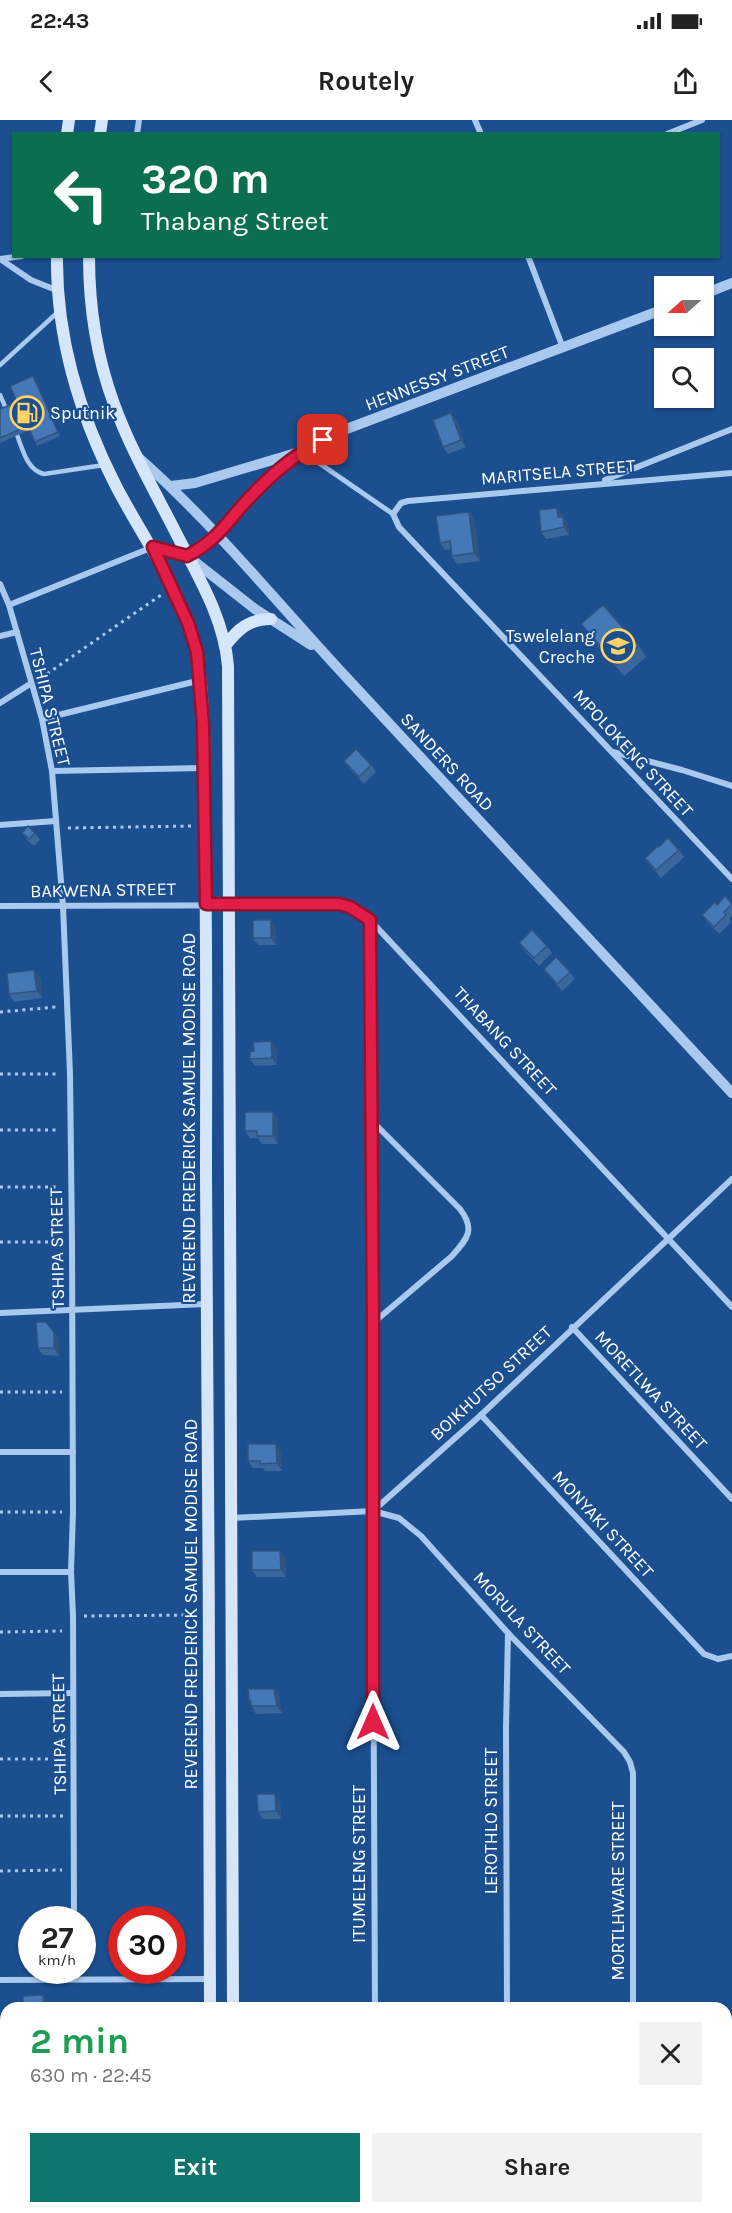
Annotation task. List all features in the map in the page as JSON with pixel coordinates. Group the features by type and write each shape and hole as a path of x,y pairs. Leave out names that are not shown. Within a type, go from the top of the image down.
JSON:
{"main road":[{"name":"REVEREND FREDERICK SAMUEL MODISE ROAD","path":"57,258 58,311 68,362 82,407 117,487 153,547 173,587 197,652 201,680 206,904 208,1615 212,1900 210,2002"},
{"path":"89,258 92,314 113,403 136,455 211,600 225,646 228,666 233,2002"},
{"path":"225,646 246,624 271,619"}],"street":[{"path":"673,132 702,120"},
{"path":"529,258 563,348"},
{"path":"0,259 31,280 56,290"},
{"path":"714,290 732,284"},
{"name":"HENNESSY STREET","path":"187,556 206,546 219,534 242,506 276,473 303,452 336,433 654,313"},
{"path":"599,483 732,429"},
{"path":"171,486 195,483 303,452 393,514"},
{"name":"SANDERS ROAD","path":"136,455 219,534 322,651 732,1093"},
{"name":"MARITSELA STREET","path":"393,514 401,503 408,501 732,473"},
{"name":"MPOLOKENG STREET","path":"393,514 399,527 732,879"},
{"path":"9,605 153,547 187,556 271,619 322,651"},
{"name":"TSHIPA STREET","path":"0,584 9,605 42,719 51,771 63,906 69,1074 73,1311 71,1572 75,1816 74,1906"},
{"path":"0,636 16,632"},
{"path":"42,719 201,680"},
{"path":"0,703 30,684"},
{"path":"612,752 732,786"},
{"path":"51,771 204,768"},
{"path":"0,825 56,825"},
{"name":"THABANG STREET","path":"206,904 339,904 350,907 370,920 669,1237 732,1307"},
{"name":"BAKWENA STREET","path":"0,906 206,904"},
{"name":"ITUMELENG STREET","path":"370,920 375,2002"},
{"path":"371,1120 460,1209 467,1221 469,1231 463,1244 452,1256 373,1323"},
{"name":"BOIKHUTSO STREET","path":"373,1511 481,1415 732,1179"},
{"path":"0,1313 207,1304"},
{"name":"MORETLWA STREET","path":"572,1327 732,1499"},
{"name":"MONYAKI STREET","path":"481,1415 704,1654 718,1659 732,1656"},
{"path":"0,1452 73,1452"},
{"path":"232,1518 373,1511"},
{"name":"MORULA STREET","path":"373,1511 399,1518 407,1523 508,1633 624,1752 633,1773"},
{"path":"0,1572 71,1572"},
{"name":"LEROTHLO STREET","path":"507,2002 508,1633"},
{"path":"0,1694 73,1693"},
{"name":"MORTLHWARE STREET","path":"633,1773 633,2002"},
{"path":"96,1979 210,1979"},
{"path":"0,1980 18,1980"}],"lane":[{"path":"0,364 58,311"},
{"path":"0,395 7,411"},
{"path":"17,435 30,466 44,474 107,465"}],"path":[{"path":"30,684 173,587"},
{"path":"56,825 205,826"},
{"path":"0,1012 67,1007"},
{"path":"0,1074 69,1074"},
{"path":"0,1130 70,1130"},
{"path":"0,1187 71,1188"},
{"path":"0,1242 72,1241"},
{"path":"0,1392 73,1391"},
{"path":"0,1512 73,1512"},
{"path":"73,1616 208,1615"},
{"path":"0,1632 72,1631"},
{"path":"0,1759 74,1759"},
{"path":"0,1816 75,1816"},
{"path":"0,1871 73,1870"}],"building":[{"name":"Sputnik","path":"33,376 58,432 35,442 28,426 0,438 0,409 17,402 10,386"},
{"path":"451,413 461,440 443,447 433,420"},
{"path":"557,508 558,517 563,517 564,527 541,532 539,510"},
{"path":"469,512 474,553 452,556 450,541 440,543 436,516"},
{"name":"Tswelelang Creche","path":"603,605 639,646 617,665 581,624"},
{"path":"356,749 371,765 359,777 344,761"},
{"path":"28,826 35,833 29,839 22,833"},
{"path":"668,838 679,850 656,870 645,858"},
{"path":"725,896 732,904 724,912 726,915 714,927 702,915 715,902 717,905"},
{"path":"253,920 271,920 271,938 253,938"},
{"path":"532,930 547,946 534,958 519,943"},
{"path":"556,957 570,972 557,984 544,969"},
{"path":"34,970 37,991 9,994 7,973"},
{"path":"271,1041 272,1058 250,1059 250,1052 254,1051 253,1042"},
{"path":"245,1112 273,1112 273,1136 257,1136 257,1131 245,1131"},
{"path":"36,1322 46,1322 54,1332 54,1348 38,1348"},
{"path":"248,1444 276,1444 277,1463 260,1464 260,1461 248,1461"},
{"path":"252,1551 280,1551 281,1570 252,1570"},
{"path":"248,1689 274,1689 277,1706 251,1706"},
{"path":"257,1794 275,1794 276,1811 258,1812"},
{"path":"43,1995 44,2002 23,2002 23,1996"}],"place":[{"name":"Sputnik","path":"27,413"},
{"name":"Tswelelang Creche","path":"618,646"}],"route":[{"path":"323,440 310,446 276,473 206,546 187,556 153,547 188,623 197,652 203,724 206,904 339,904 361,912 370,920 373,1722"}]}
